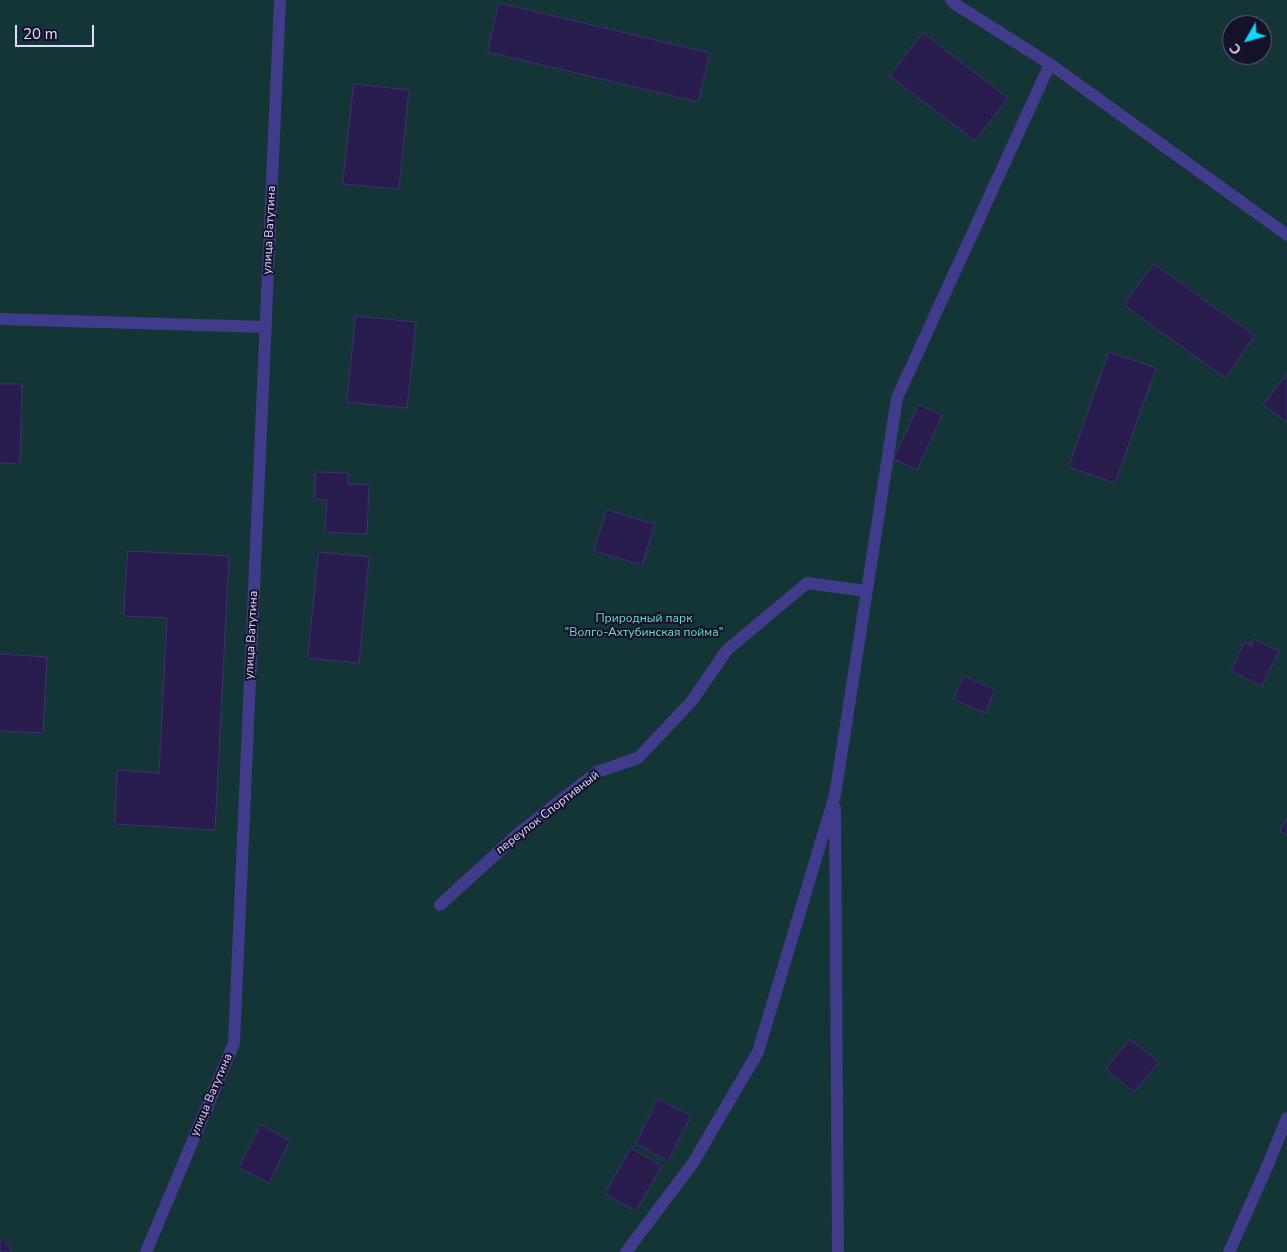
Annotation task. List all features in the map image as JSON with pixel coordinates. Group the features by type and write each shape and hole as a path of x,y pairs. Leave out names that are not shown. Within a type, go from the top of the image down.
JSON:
{"street":[{"name":"улица Ватутина","path":"146,1252 234,1042 280,0"},
{"path":"955,2 1050,64 1287,235"},
{"path":"626,1252 693,1163 758,1052 835,795 896,398 1050,64"},
{"path":"0,319 266,327"},
{"name":"переулок Спортивный","path":"440,905 519,833 597,772 638,758 691,702 727,650 807,583 866,591"},
{"path":"835,795 838,1252"},
{"path":"1229,1252 1267,1168 1287,1118"}],"green space":[{"name":"Природный парк \"Волго-Ахтубинская пойма\"","path":"0,0 1287,0 1287,1252 0,1252"}],"building":[{"path":"499,3 710,53 698,102 488,52"},
{"path":"923,33 1008,98 975,141 890,76"},
{"path":"354,84 409,90 399,189 343,184"},
{"path":"1154,264 1255,336 1225,378 1124,305"},
{"path":"356,316 416,322 407,408 347,402"},
{"path":"1109,352 1156,368 1115,483 1069,467"},
{"path":"1287,374 1287,422 1263,405"},
{"path":"0,384 22,384 20,464 0,463"},
{"path":"919,405 942,415 917,470 894,459"},
{"path":"316,472 348,473 348,484 369,485 367,534 325,532 327,500 315,499"},
{"path":"607,510 655,524 642,565 594,551"},
{"path":"128,551 229,556 215,830 115,824 117,770 159,773 167,618 124,616"},
{"path":"319,552 369,557 359,663 308,658"},
{"path":"1254,639 1279,651 1262,686 1231,671 1244,642 1251,646"},
{"path":"0,654 47,657 43,733 0,731"},
{"path":"964,676 995,690 985,713 954,699"},
{"path":"1287,818 1287,835 1280,831"},
{"path":"1130,1039 1159,1062 1134,1092 1106,1069"},
{"path":"658,1099 691,1116 668,1161 636,1144"},
{"path":"261,1125 290,1141 269,1183 239,1168"},
{"path":"631,1148 662,1166 636,1211 605,1194"},
{"path":"4,1239 12,1252 0,1252 0,1242"}]}
